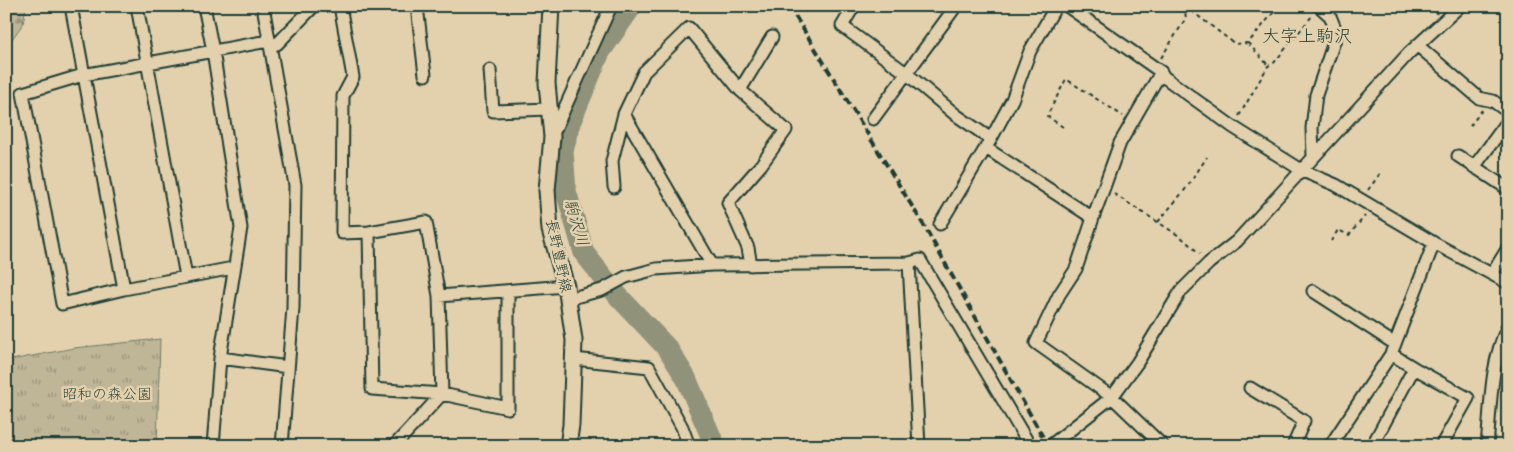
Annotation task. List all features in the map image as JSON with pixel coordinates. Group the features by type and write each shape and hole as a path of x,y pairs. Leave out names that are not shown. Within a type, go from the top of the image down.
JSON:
{"main road":[{"name":"長野豊野線","path":"551,6 547,83 552,137 547,190 550,230 567,292 574,359 568,446"}],"street":[{"path":"70,6 124,289"},
{"path":"137,6 186,277"},
{"path":"204,6 241,228 233,268 220,358 213,446"},
{"path":"262,6 295,185 293,308 282,446"},
{"path":"233,268 124,289 62,304 24,93 82,75 268,41 277,44 314,6"},
{"path":"340,6 353,77 343,96 342,233 369,232 426,222 439,296 442,394 394,446"},
{"path":"417,6 425,75"},
{"path":"552,137 611,6"},
{"path":"854,6 842,26 906,73 989,144 1093,218"},
{"path":"873,119 906,73 939,32 956,6"},
{"path":"1067,6 1161,72 1164,77 1233,127 1303,171 1336,185 1434,243 1508,282"},
{"path":"1313,157 1312,128 1316,95 1337,33 1330,16 1320,6"},
{"path":"1050,446 1112,397 1137,362 1181,291 1209,263 1237,241 1417,45 1460,6"},
{"path":"940,224 989,144 1012,100 1030,51 1054,7"},
{"path":"614,187 612,161 624,114 644,72 689,28 740,90 786,130 761,165 728,203 748,248 751,265"},
{"path":"740,90 772,37"},
{"path":"1417,45 1480,98 1493,102 1508,112"},
{"path":"490,70 493,110 549,109"},
{"path":"1161,72 1120,143 1103,187 1076,269 1059,295 1036,343 1112,397 1163,446"},
{"path":"624,114 712,265"},
{"path":"1474,167 1508,121"},
{"path":"1458,156 1508,190"},
{"path":"369,232 372,389 442,394 508,408 508,292"},
{"path":"1330,446 1393,349 1434,243"},
{"path":"1492,274 1508,248"},
{"path":"439,296 602,290 626,277 656,269 712,265 909,263 920,260 1030,446"},
{"path":"909,263 919,446"},
{"path":"1313,291 1393,349 1414,368 1468,398 1441,446"},
{"path":"1487,446 1494,370 1502,337 1508,326"},
{"path":"220,358 288,367"},
{"path":"574,359 649,367 682,427 689,446"},
{"path":"1372,446 1414,368"},
{"path":"1250,388 1304,421 1293,446"}],"path":[{"path":"1161,72 1160,60 1186,18 1185,6"},
{"path":"1185,6 1235,44 1248,43 1279,6"},
{"path":"1233,127 1268,66 1278,58 1320,6"},
{"path":"1248,43 1268,66"},
{"path":"1063,127 1047,116 1066,79 1131,122"},
{"path":"1470,126 1482,112 1487,100"},
{"path":"1158,222 1188,186 1207,157"},
{"path":"1360,199 1382,171"},
{"path":"1103,187 1181,237 1209,263"},
{"path":"1331,241 1338,230 1349,235 1373,207"}],"green space":[{"path":"6,6 26,6 23,24 6,47"},
{"name":"昭和の森公園","path":"160,339 157,446 6,446 6,361 74,348"}],"waterway":[{"name":"駒沢川","path":"632,6 600,52 570,123 563,151 566,191 584,253 619,297 668,349 686,378 715,446"}],"railway":[{"path":"789,6 923,224 1048,446"}],"district":[{"name":"大字上駒沢","path":"1307,37"}]}
